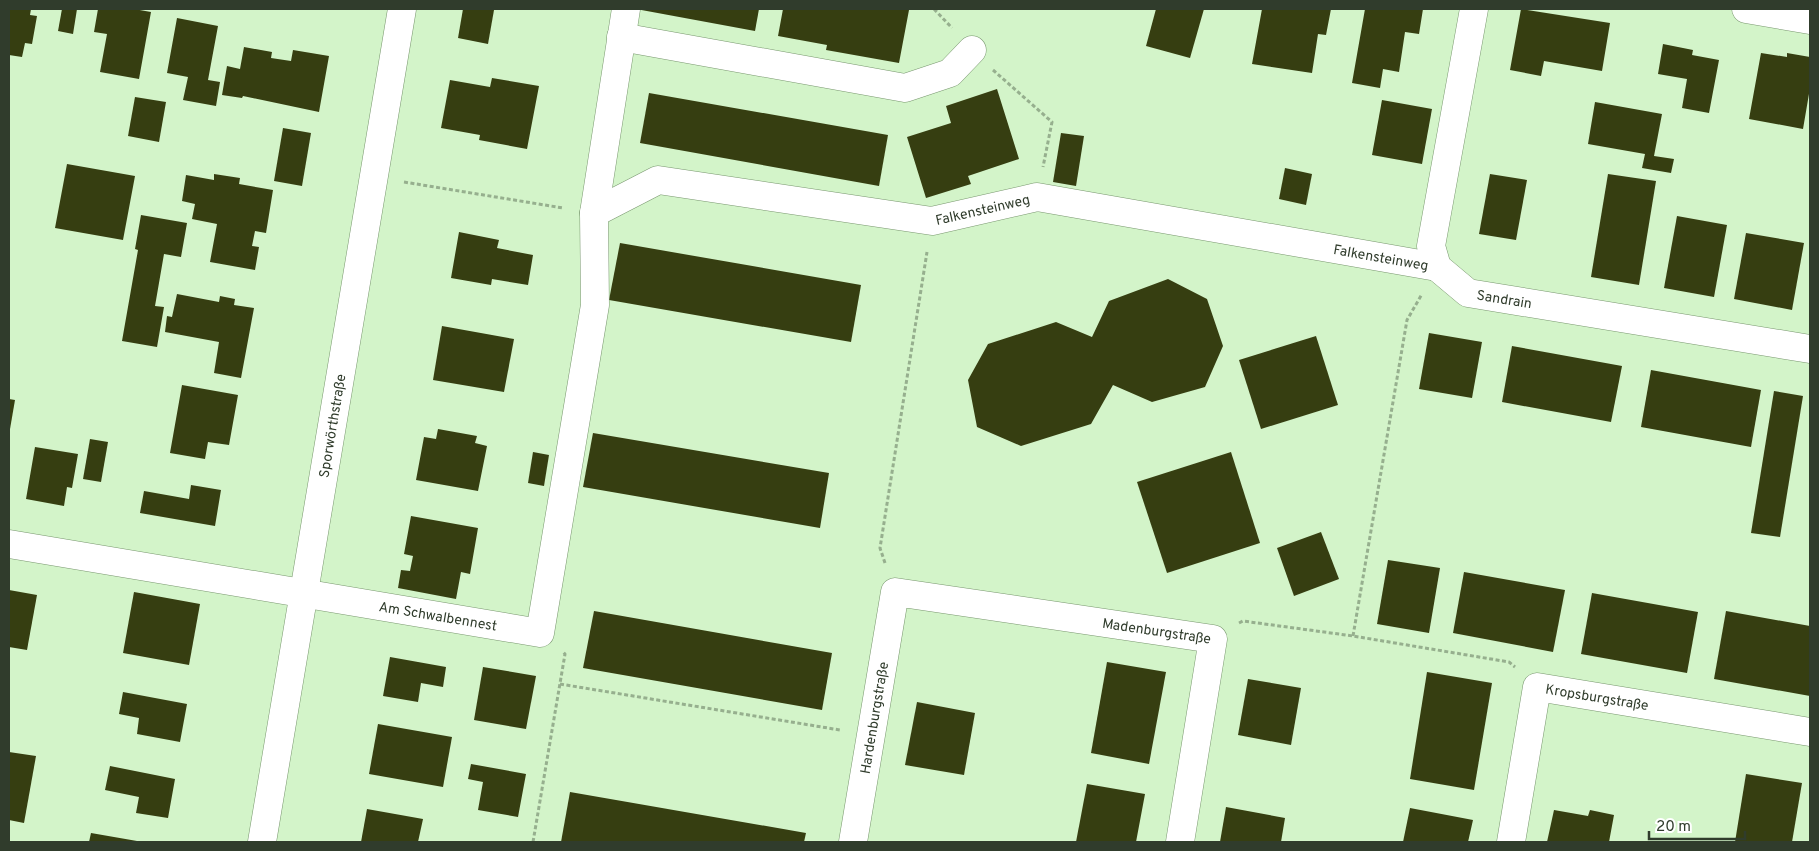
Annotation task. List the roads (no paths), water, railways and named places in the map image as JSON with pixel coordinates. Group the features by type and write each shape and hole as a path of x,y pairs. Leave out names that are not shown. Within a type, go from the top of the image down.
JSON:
{"street":[{"name":"Sporwörthstraße","path":"262,842 402,9"},
{"path":"594,213 626,9"},
{"path":"1437,267 1431,246 1474,9"},
{"path":"1746,9 1810,20"},
{"path":"621,37 905,88 950,74 972,50"},
{"name":"Falkensteinweg","path":"594,213 658,180 932,221 1037,197 1437,267"},
{"name":"Am Schwalbennest","path":"9,544 540,633 595,305 594,213"},
{"name":"Sandrain","path":"1437,267 1468,293 1810,349"},
{"name":"Madenburgstraße","path":"895,592 1213,639 1180,842"},
{"name":"Hardenburgstraße","path":"853,842 895,592"},
{"name":"Kropsburgstraße","path":"1511,842 1537,687 1810,732"}]}
